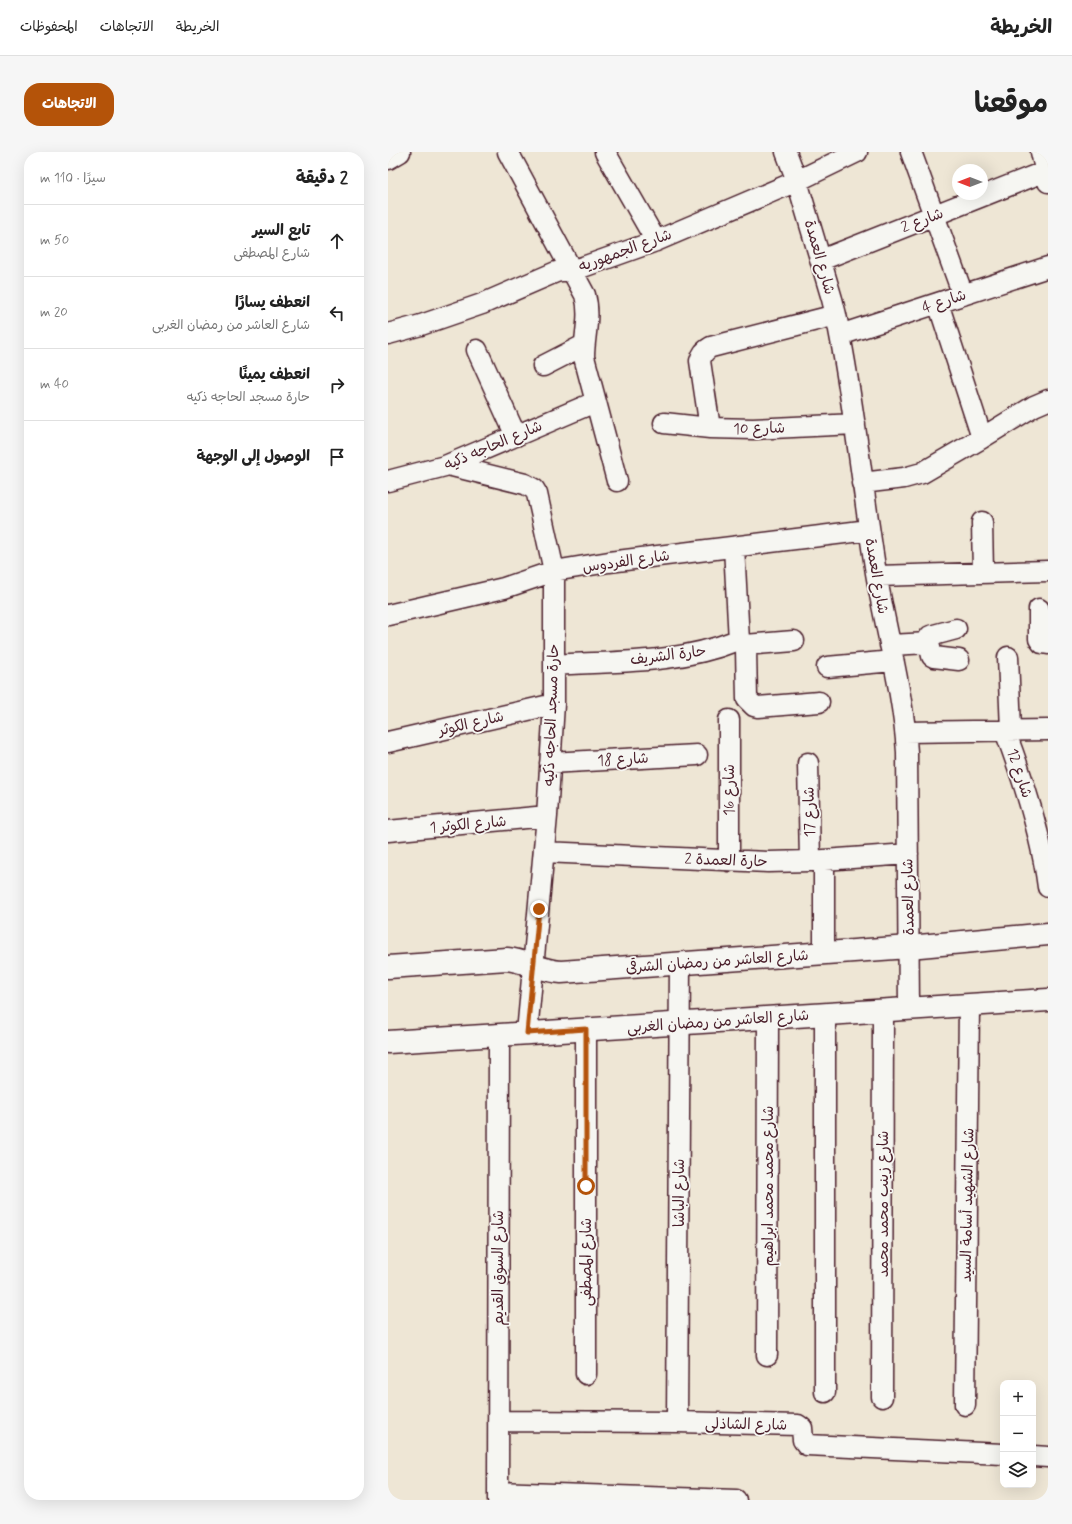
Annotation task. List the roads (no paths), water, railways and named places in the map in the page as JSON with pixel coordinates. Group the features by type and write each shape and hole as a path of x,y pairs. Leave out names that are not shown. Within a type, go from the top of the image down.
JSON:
{"street":[{"path":"388,159 400,152"},
{"path":"508,152 585,295 588,305 584,345 586,368 617,481"},
{"path":"604,152 656,241"},
{"name":"شارع العمدة","path":"786,152 797,181 836,315 855,424 869,530 906,732 909,1008"},
{"name":"شارع الجمهوريه","path":"388,334 452,315 482,304 556,272 588,266 656,241 797,181 857,152"},
{"path":"911,152 963,295"},
{"name":"شارع 2","path":"821,260 934,215 1045,166"},
{"name":"شارع 4","path":"840,335 1048,268"},
{"path":"938,303 982,438"},
{"path":"710,428 700,362 701,355 706,350 711,347 836,315"},
{"path":"543,366 584,345"},
{"path":"477,350 516,436"},
{"path":"862,483 904,478 922,473 1034,406 1048,395"},
{"name":"شارع الحاجه ذكيه","path":"388,481 448,465 595,402"},
{"name":"شارع 10","path":"664,424 710,428 753,429 855,424"},
{"name":"حارة مسجد الحاجه ذكيه","path":"448,465 525,484 534,489 537,494 553,560 554,704 547,816 527,1033"},
{"path":"982,522 983,573"},
{"name":"شارع الفردوس","path":"388,615 504,588 554,571 609,562 869,530"},
{"path":"734,547 742,643 746,649 748,699 750,703 758,707 819,702"},
{"path":"877,576 1048,571"},
{"path":"1039,609 1039,639 1048,644"},
{"path":"956,629 930,636 928,639 932,656 959,660"},
{"name":"حارة الشريف","path":"554,665 670,658 702,653 735,641 742,643 794,641"},
{"path":"827,668 892,653 929,642"},
{"name":"شارع 12","path":"1008,657 1008,731 1037,830 1048,886"},
{"name":"شارع الكوثر","path":"388,742 554,704"},
{"name":"شارع 16","path":"729,720 729,861"},
{"path":"906,732 1048,730"},
{"name":"شارع 18","path":"550,763 696,755"},
{"name":"شارع 17","path":"808,763 824,953"},
{"name":"شارع الكوثر 1","path":"388,831 547,816"},
{"name":"حارة العمدة 2","path":"544,852 768,862 817,861 908,854"},
{"name":"شارع العاشر من رمضان الشرقى","path":"388,967 507,959 520,961 547,971 561,972 909,947 1048,934"},
{"name":"شارع الباشا","path":"677,1422 680,963"},
{"name":"شارع العاشر من رمضان الغربى","path":"388,1042 1048,1000"},
{"name":"شارع الشهيد أسامة السيد","path":"965,1405 969,1005"},
{"name":"شارع زينب محمد محمد","path":"882,1397 883,1010"},
{"path":"825,1014 825,1392"},
{"name":"شارع محمد محمد ابراهيم","path":"767,1355 768,1018"},
{"name":"شارع المصطفى","path":"586,1029 586,1374"},
{"name":"شارع السوق القديم","path":"498,1496 499,1035"},
{"name":"شارع الشاذلى","path":"498,1421 677,1422 800,1425 802,1428 804,1443 807,1445 1000,1454"},
{"path":"1036,1456 1048,1456"},
{"path":"498,1496 736,1500"}]}
